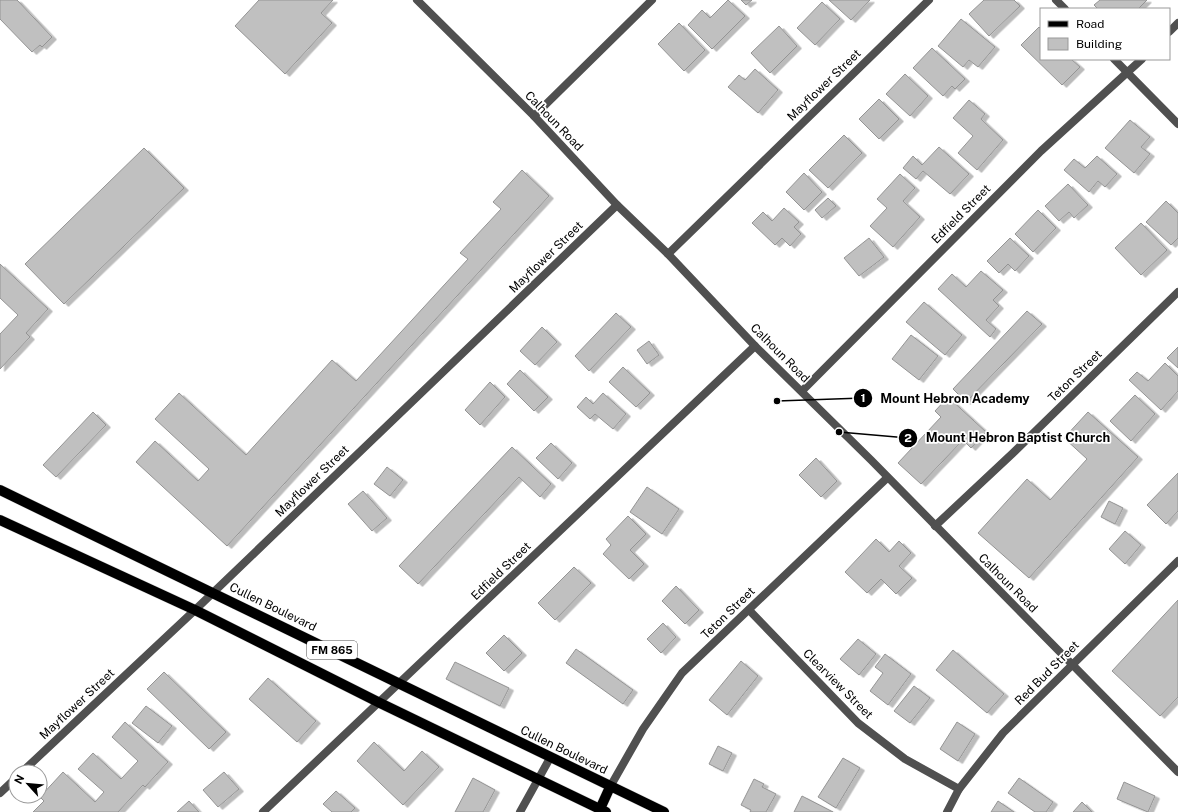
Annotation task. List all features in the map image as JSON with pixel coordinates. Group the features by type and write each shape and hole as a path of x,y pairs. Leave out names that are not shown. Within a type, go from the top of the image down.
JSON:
{"main road":[{"name":"Cullen Boulevard","path":"0,490 214,592 550,758 664,812"},
{"name":"FM 865","path":"0,520 195,610 380,703 603,810"},
{"path":"603,810 610,787"}],"street":[{"name":"Calhoun Road","path":"417,0 534,116 617,205 668,254 755,346 802,391 1178,772"},
{"path":"534,116 652,0"},
{"name":"Mayflower Street","path":"668,254 929,0"},
{"path":"1056,0 1064,8"},
{"path":"1170,31 1178,23"},
{"path":"1115,60 1178,124"},
{"name":"Edfield Street","path":"802,391 1041,151 1141,60"},
{"name":"Mayflower Street","path":"31,764 214,592 617,205"},
{"name":"Teton Street","path":"935,526 1013,453 1178,292"},
{"name":"Edfield Street","path":"263,812 380,703 399,683 755,346"},
{"name":"Teton Street","path":"610,787 643,729 682,673 888,478"},
{"name":"Red Bud Street","path":"946,812 959,788 1004,733 1072,664 1178,561"},
{"name":"Clearview Street","path":"749,610 858,723 905,759 959,788"},
{"path":"520,812 550,758"},
{"path":"0,793 8,786"}],"building":[{"path":"0,0 17,0 52,37 42,47 40,45 32,52 0,19"},
{"path":"259,0 333,0 321,13 332,23 285,74 235,26"},
{"path":"728,0 745,16 712,49 688,25 702,10 710,18"},
{"path":"741,0 752,0 746,5"},
{"path":"829,0 870,0 851,20"},
{"path":"984,0 1014,0 1020,6 989,36 969,14"},
{"path":"1100,0 1147,0 1139,8 1097,8 1094,5"},
{"path":"822,2 840,19 815,45 797,28"},
{"path":"961,19 995,47 978,67 969,60 963,67 938,46"},
{"path":"679,23 705,50 684,71 658,44"},
{"path":"779,26 797,46 770,73 751,53"},
{"path":"1039,27 1040,60 1072,60 1080,67 1062,85 1021,45"},
{"path":"932,48 965,79 955,89 952,86 943,96 913,68"},
{"path":"755,69 778,90 758,113 728,87 739,75 745,80"},
{"path":"905,74 928,96 910,116 886,94"},
{"path":"879,99 899,119 879,139 859,119"},
{"path":"969,100 985,114 981,119 1003,140 977,170 958,153 973,136 953,118"},
{"path":"1130,120 1150,137 1141,147 1150,154 1134,173 1105,148"},
{"path":"844,135 862,153 828,188 809,170"},
{"path":"939,147 969,174 950,194 923,171 916,179 903,168 913,156 922,165"},
{"path":"144,148 184,188 64,304 25,264"},
{"path":"1097,156 1117,174 1105,187 1098,181 1089,192 1064,170 1074,159 1085,168"},
{"path":"522,170 549,196 227,546 136,462 155,441 198,481 209,469 155,419 179,393 246,455 332,360 356,381 468,259 460,253 501,209 493,202"},
{"path":"804,173 822,192 804,210 786,192"},
{"path":"900,174 915,188 903,201 920,217 893,247 870,226 887,208 877,199"},
{"path":"1068,184 1088,205 1074,218 1069,212 1059,221 1045,206"},
{"path":"828,198 836,206 822,218 815,210"},
{"path":"1166,201 1178,213 1178,238 1171,245 1146,222"},
{"path":"784,208 799,222 794,227 801,234 790,246 782,238 775,245 752,223 763,212 772,221"},
{"path":"1038,210 1056,228 1033,252 1015,234"},
{"path":"1141,223 1167,250 1141,275 1115,248"},
{"path":"869,238 884,257 859,276 844,258"},
{"path":"1010,238 1029,256 1015,271 1008,264 999,273 987,261"},
{"path":"0,264 48,309 26,333 30,337 0,369 0,334 18,315 0,298"},
{"path":"981,271 1003,290 993,300 999,306 986,320 996,329 990,337 938,289 952,274 966,287"},
{"path":"924,302 962,335 945,355 906,322"},
{"path":"1027,311 1042,324 966,402 953,389"},
{"path":"616,313 631,327 589,371 575,356"},
{"path":"542,327 557,342 535,365 520,351"},
{"path":"911,335 938,356 919,380 892,359"},
{"path":"649,341 659,355 647,364 637,350"},
{"path":"1178,347 1178,368 1167,358"},
{"path":"1165,363 1178,376 1178,391 1161,410 1129,380 1137,372 1148,381"},
{"path":"623,367 650,393 636,407 609,382"},
{"path":"520,370 548,397 534,411 507,384"},
{"path":"490,382 505,397 480,425 465,410"},
{"path":"603,393 626,414 613,429 595,414 590,419 577,407 586,397 593,404"},
{"path":"1135,395 1155,414 1131,441 1110,421"},
{"path":"948,397 986,432 971,448 963,440 921,484 898,463 941,417 935,411"},
{"path":"93,412 106,425 56,477 43,465"},
{"path":"1088,412 1138,457 1029,578 978,533 1027,479 1050,500 1087,459 1064,438"},
{"path":"551,443 572,463 558,479 536,458"},
{"path":"512,447 551,484 540,497 519,477 418,584 399,566"},
{"path":"816,458 837,481 821,497 799,475"},
{"path":"387,467 403,480 390,496 374,484"},
{"path":"1178,473 1178,511 1166,524 1147,505"},
{"path":"647,487 679,509 662,534 630,512"},
{"path":"363,491 387,518 372,531 348,504"},
{"path":"1109,501 1123,508 1115,524 1101,517"},
{"path":"628,516 646,534 630,550 644,564 629,579 603,554 611,545 606,539"},
{"path":"1125,531 1141,545 1125,564 1109,549"},
{"path":"876,539 889,552 899,541 911,553 899,566 912,578 896,594 881,579 867,593 845,572"},
{"path":"574,567 591,583 555,620 538,603"},
{"path":"676,586 699,610 685,624 662,601"},
{"path":"1178,600 1178,697 1160,716 1112,671"},
{"path":"663,623 676,637 661,653 647,639"},
{"path":"504,635 522,653 504,671 486,653"},
{"path":"858,639 876,654 859,675 840,659"},
{"path":"576,649 633,690 623,704 566,663"},
{"path":"953,650 1004,694 987,713 936,670"},
{"path":"885,654 911,674 888,705 870,691 883,673 875,667"},
{"path":"741,661 758,676 727,715 709,700"},
{"path":"455,662 509,688 500,706 446,679"},
{"path":"164,672 226,732 209,749 147,689"},
{"path":"268,678 316,721 297,742 249,699"},
{"path":"914,686 930,698 910,723 894,711"},
{"path":"146,706 172,726 158,743 132,723"},
{"path":"125,722 168,762 145,787 143,785 118,812 33,812 41,804 48,804 48,788 63,772 95,802 104,792 78,769 93,753 121,779 138,761 112,737"},
{"path":"957,722 975,734 958,761 940,749"},
{"path":"374,742 404,771 422,751 439,767 403,805 357,761"},
{"path":"718,746 732,753 723,771 709,764"},
{"path":"843,758 860,768 836,808 818,797"},
{"path":"224,772 239,789 218,807 203,790"},
{"path":"473,778 495,790 483,812 455,812"},
{"path":"1019,778 1053,802 1046,812 1035,812 1008,793"},
{"path":"754,779 764,784 762,787 776,794 766,812 750,812 751,810 741,805"},
{"path":"1124,782 1155,796 1148,812 1117,799"},
{"path":"336,791 355,808 351,812 332,812 323,804"},
{"path":"802,796 833,812 794,812"},
{"path":"189,801 199,812 177,812"},
{"path":"998,801 1014,812 991,812"},
{"path":"1082,802 1092,812 1073,812"}],"place":[{"name":"Mount Hebron Academy","path":"777,401"},
{"name":"Mount Hebron Baptist Church","path":"839,432"}]}
